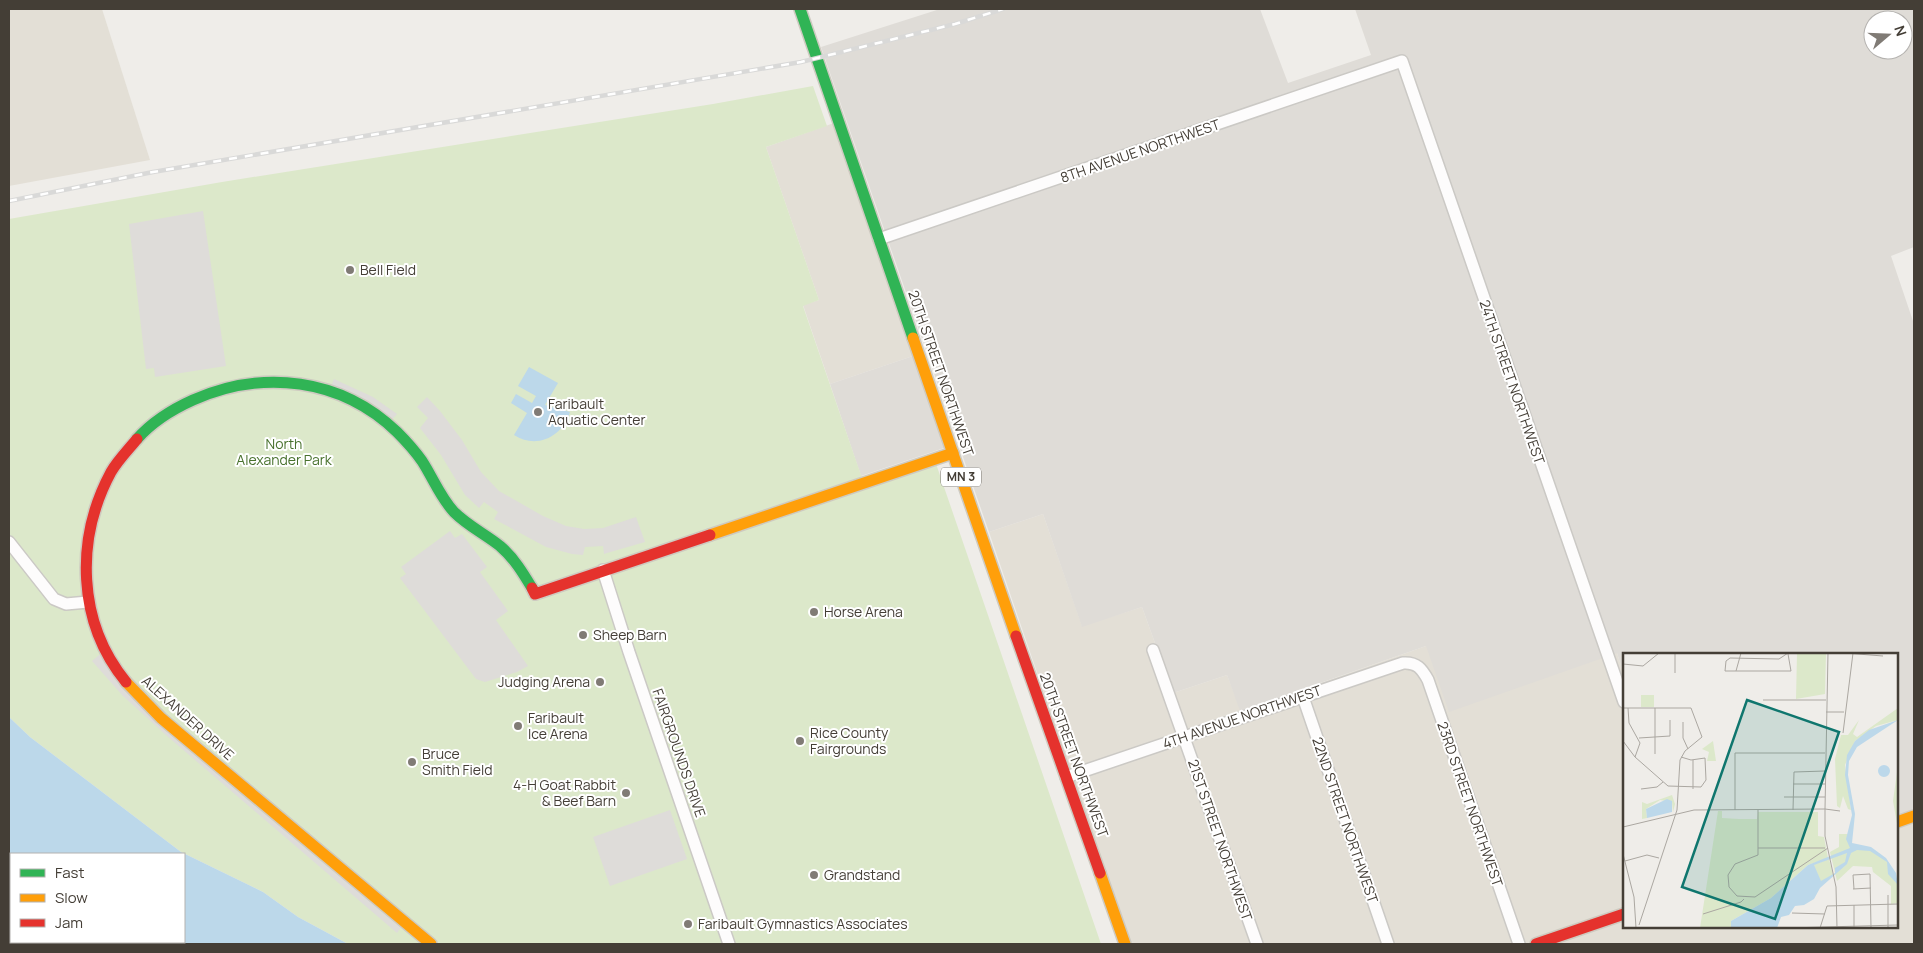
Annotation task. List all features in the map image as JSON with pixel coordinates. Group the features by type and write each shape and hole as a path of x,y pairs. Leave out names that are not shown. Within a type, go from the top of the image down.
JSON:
{"main road":[{"name":"20TH STREET NORTHWEST","path":"800,9 1125,944"},
{"name":"ALEXANDER DRIVE","path":"431,944 404,924 142,700 118,672 107,655 97,632 85,586 84,559 89,524 102,488 126,449 156,421 189,400 224,388 265,382 299,384 331,392 356,402 379,417 399,434 414,451 456,514 500,546 516,561 527,577 535,594 603,570"},
{"path":"603,570 953,453"},
{"path":"1898,822 1914,816"},
{"path":"1536,944 1623,914"}],"street":[{"name":"8TH AVENUE NORTHWEST","path":"879,239 1402,61"},
{"name":"24TH STREET NORTHWEST","path":"1402,61 1623,699"},
{"path":"9,542 54,599 66,604 88,602"},
{"name":"FAIRGROUNDS DRIVE","path":"603,570 629,652 730,944"},
{"name":"21ST STREET NORTHWEST","path":"1153,650 1257,944"},
{"name":"4TH AVENUE NORTHWEST","path":"1066,777 1403,663 1411,662 1419,666"},
{"name":"23RD STREET NORTHWEST","path":"1419,666 1428,680 1518,944"},
{"name":"22ND STREET NORTHWEST","path":"1303,697 1388,944"}],"shaded area":[{"path":"9,9 102,9 150,160 9,186"},
{"path":"940,9 1260,9 1288,83 1371,55 1355,9 1914,9 1914,247 1891,256 1914,324 1914,811 1898,817 1898,653 1623,653 1623,672 1617,653 1449,712 1426,646 1240,711 1227,675 1173,693 1142,607 1082,627 1043,514 989,532 821,47"},
{"path":"834,123 916,355 830,384 803,305 819,300 766,147"},
{"path":"203,211 226,366 155,377 154,368 146,369 129,224"},
{"path":"916,355 947,447 861,476 830,384"},
{"path":"334,379 373,397 397,414 388,424 329,391"},
{"path":"427,397 462,440 481,472 499,491 543,516 566,526 584,529 603,528 636,517 645,542 604,554 603,546 585,547 583,555 572,554 546,547 494,519 498,512 484,502 479,508 465,495 441,455 420,428 428,418 417,407"},
{"path":"1043,514 1082,626 1142,607 1173,693 1227,675 1241,711 1426,646 1617,653 1623,672 1623,928 1898,928 1898,817 1914,811 1914,944 1130,944 989,532"},
{"path":"450,531 455,538 462,534 487,567 480,572 508,611 496,620 528,666 517,672 485,682 476,679 400,578 406,574 401,567"},
{"path":"105,650 118,672 404,923 397,933 123,696 92,661"},
{"path":"670,810 687,859 610,886 593,837"}],"green space":[{"name":"North Alexander Park","path":"813,86 827,126 766,147 819,300 803,306 862,478 933,455 1101,944 348,944 298,917 263,892 181,852 30,737 9,717 9,219 222,182 713,104"}],"water":[{"path":"529,367 558,383 545,405 570,412 562,428 555,434 540,441 531,441 514,435 527,413 511,403 516,394 532,403 536,396 518,386"},
{"path":"9,717 30,737 183,853 10,853 10,943 185,943 185,854 263,892 298,917 348,944 9,944"}],"railway":[{"path":"9,201 153,172 801,62 955,24 1003,9"}],"traffic: fast":[{"path":"800,9 913,338"},
{"path":"137,439 149,427 170,412 193,400 220,390 247,384 274,382 300,384 326,390 351,400 375,414 397,432 422,461 454,512 505,551 518,566 532,588"}],"traffic: slow":[{"path":"913,338 1016,636"},
{"path":"710,535 953,453"},
{"path":"126,682 161,718 431,944"},
{"path":"1898,822 1914,816"},
{"path":"1100,873 1125,944"}],"traffic: jam":[{"path":"126,682 110,658 98,633 90,607 87,580 87,552 91,525 99,498 111,472 137,439"},
{"path":"532,588 535,594 710,535"},
{"path":"1016,636 1100,873"},
{"path":"1536,944 1623,914"}],"place":[{"name":"Bell Field","path":"350,270"},
{"name":"Faribault Aquatic Center","path":"538,412"},
{"name":"Horse Arena","path":"814,612"},
{"name":"Sheep Barn","path":"583,635"},
{"name":"Judging Arena","path":"600,682"},
{"name":"Faribault Ice Arena","path":"518,726"},
{"name":"Rice County Fairgrounds","path":"800,741"},
{"name":"Bruce Smith Field","path":"412,762"},
{"name":"4-H Goat Rabbit & Beef Barn","path":"626,793"},
{"name":"Grandstand","path":"814,875"},
{"name":"Faribault Gymnastics Associates","path":"688,924"}]}
